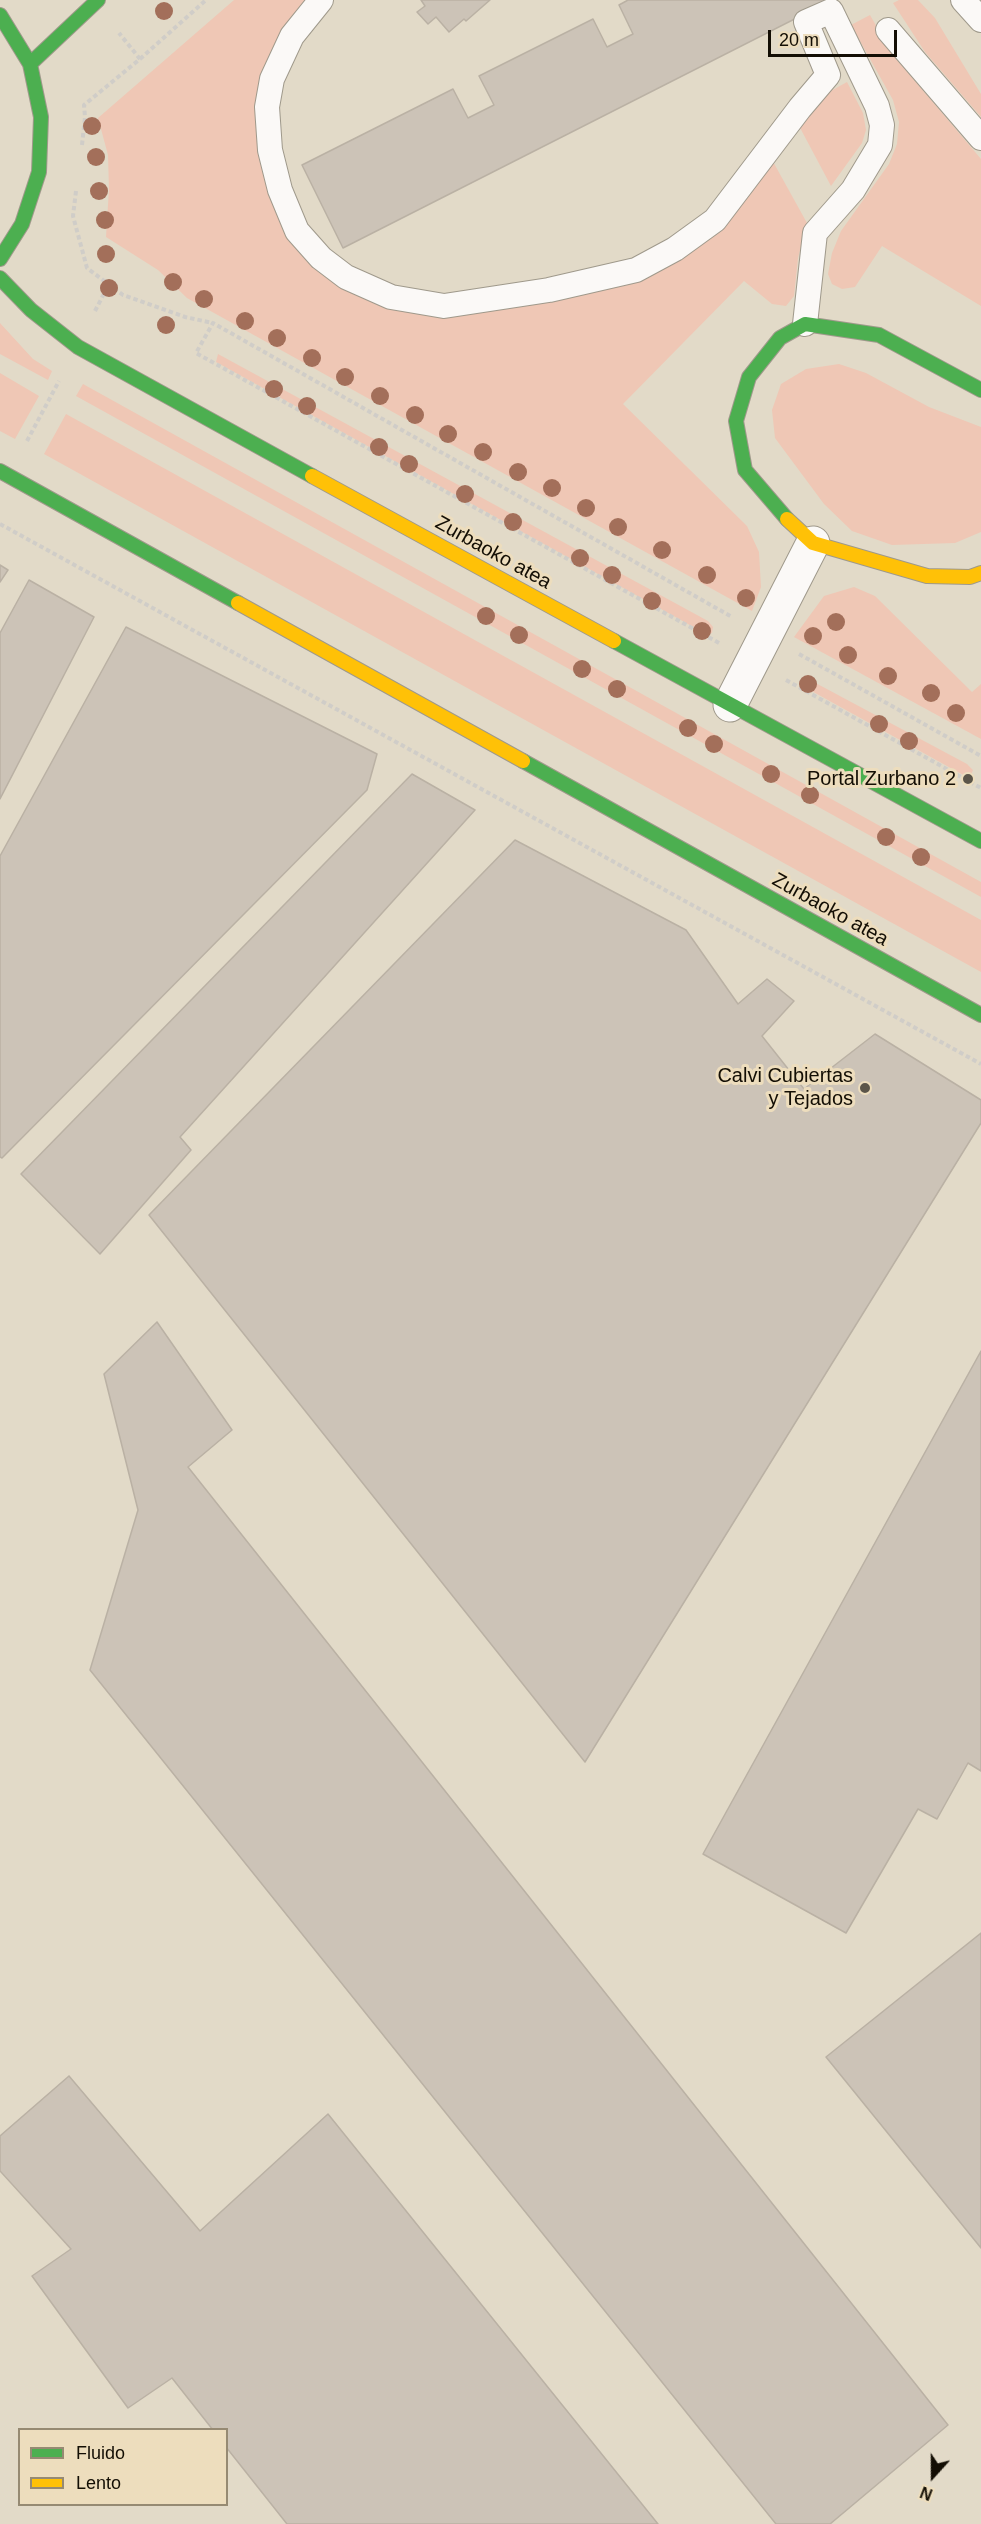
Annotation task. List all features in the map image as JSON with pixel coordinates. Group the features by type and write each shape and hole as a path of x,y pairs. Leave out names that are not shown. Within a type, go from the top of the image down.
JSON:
{"main road":[{"path":"30,64 97,1"},
{"path":"0,15 30,64 41,117 39,172 22,224 0,259"},
{"name":"Zurbaoko atea","path":"0,278 31,310 78,347 105,363 981,841"},
{"path":"981,390 879,335 805,324 780,338 749,377 736,421 745,470 781,513 813,543 927,576 970,577 981,573"},
{"name":"Zurbaoko atea","path":"0,471 981,1015"}],"street":[{"path":"730,705 813,543"}],"lane":[{"path":"321,0 292,36 273,79 267,107 270,150 280,190 297,231 321,258 346,277 391,297 444,306 549,290 636,270 675,249 715,220 800,108 828,75 806,22 831,11 878,106 882,125 880,145 853,189 815,233 805,324"},
{"path":"963,0 981,20"},
{"path":"888,30 981,138"}],"path":[{"path":"81,150 84,105 206,0"},
{"path":"97,1 140,59"},
{"path":"77,183 73,216 87,268 123,295 185,317 213,323 759,648 981,789"},
{"path":"213,323 196,353 759,648 981,756"},
{"path":"0,524 981,1064"}],"shaded area":[{"path":"234,0 308,0 267,72 286,232 380,301 656,269 771,158 807,223 798,258 794,296 786,306 772,304 744,281 623,404 747,526 759,552 761,587 752,611 187,298 158,270 106,237 109,189 108,155 98,118"},
{"path":"899,0 918,0 935,18 981,94 981,117 925,52 893,3"},
{"path":"870,15 893,55 981,159 981,306 882,246 855,287 842,289 832,284 828,274 832,253 841,231 889,164 897,144 899,122 893,100 851,25"},
{"path":"847,82 863,113 866,130 862,143 831,186 798,124 829,92"},
{"path":"0,323 33,359 52,371 48,380 0,354"},
{"path":"218,354 708,621 713,627 712,633 706,634 216,362"},
{"path":"839,364 866,373 929,407 981,427 981,532 955,543 892,545 852,531 824,504 775,438 772,410 781,384 806,369"},
{"path":"0,373 39,396 15,439 0,431"},
{"path":"83,384 981,882 981,897 76,396"},
{"path":"66,414 981,920 981,972 44,454"},
{"path":"854,587 875,596 972,692 981,684 981,739 794,637 824,596"},
{"path":"810,680 967,764 973,770 971,775 965,776 808,689 807,684"}],"building":[{"path":"421,0 490,0 449,32 436,17 428,24 417,12 425,6"},
{"path":"628,0 832,0 343,248 302,165 453,89 468,118 494,105 479,76 593,19 607,47 633,34 619,5"},
{"path":"0,565 8,570 0,582"},
{"path":"29,580 94,617 0,799 0,633"},
{"path":"126,627 377,754 367,790 2,1158 0,1157 0,856"},
{"path":"412,774 475,810 180,1137 191,1150 100,1254 21,1174"},
{"path":"515,840 686,930 738,1004 767,979 794,1001 762,1036 804,1089 875,1034 981,1100 981,1123 585,1762 149,1215"},
{"path":"157,1322 232,1430 188,1467 948,2425 830,2524 776,2524 90,1670 138,1510 104,1374"},
{"path":"981,1351 981,1771 968,1763 937,1819 918,1809 846,1933 703,1854"},
{"path":"981,1933 981,2248 826,2057"},
{"path":"69,2076 200,2231 328,2114 658,2524 287,2524 228,2450 228,2428 211,2428 172,2378 128,2408 32,2276 71,2249 0,2171 0,2136"}],"traffic: fast":[{"path":"30,64 98,0"},
{"path":"0,15 30,64 41,117 39,172 22,224 0,259"},
{"path":"0,278 31,310 78,347 312,476"},
{"path":"787,519 745,470 736,421 749,377 780,338 805,324 879,335 981,390"},
{"path":"0,471 238,603"},
{"path":"614,641 981,841"},
{"path":"523,761 981,1015"}],"traffic: slow":[{"path":"312,476 614,641"},
{"path":"787,519 813,543 927,576 970,577 981,573"},
{"path":"238,603 523,761"}],"place":[{"name":"Portal Zurbano 2","path":"968,779"},
{"name":"Calvi Cubiertas y Tejados","path":"865,1088"}]}
